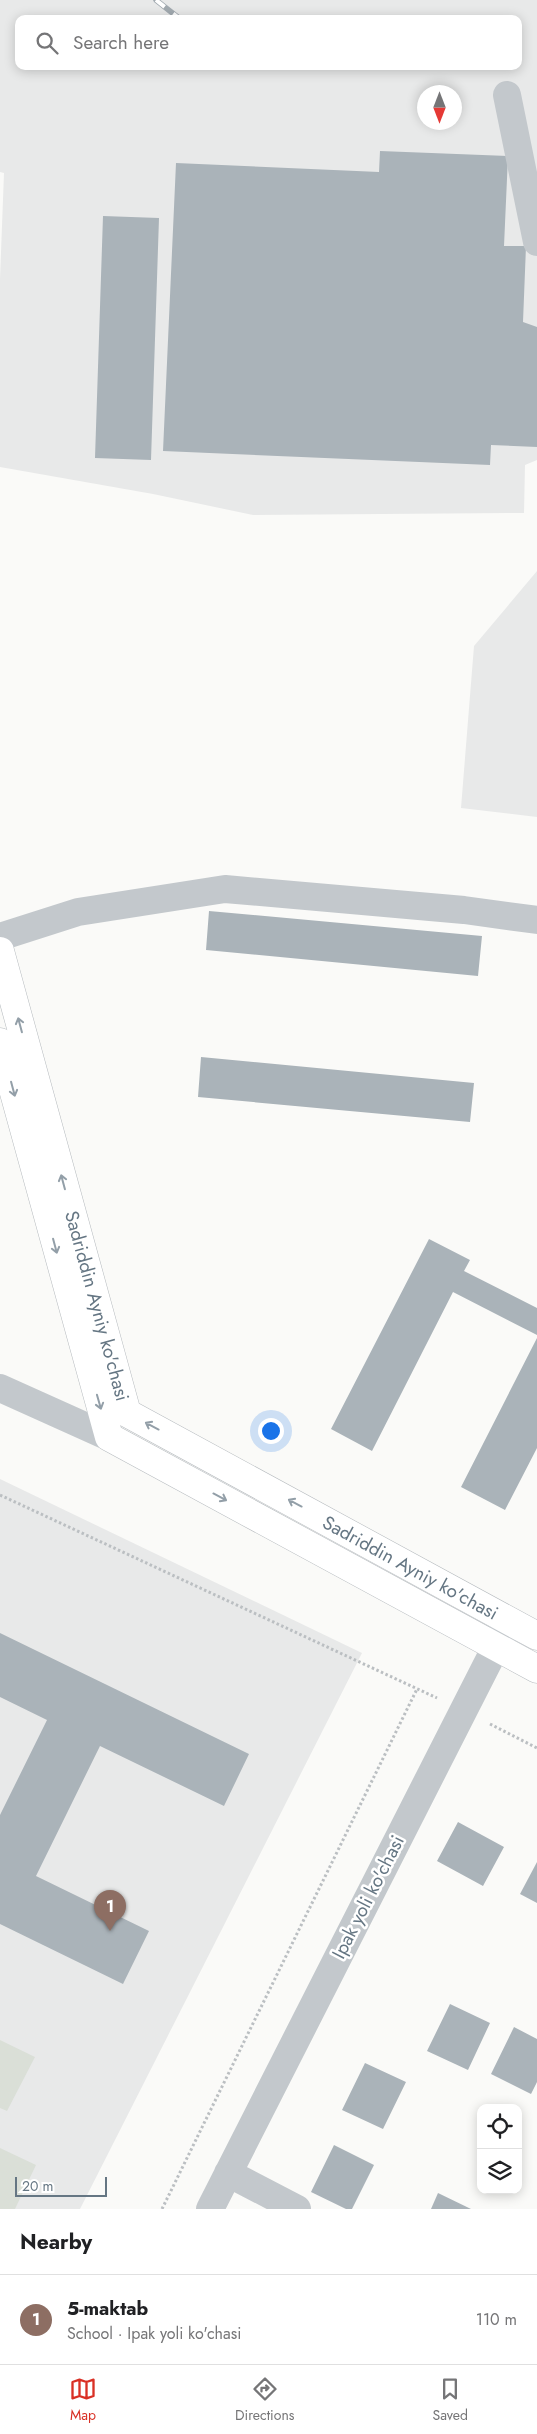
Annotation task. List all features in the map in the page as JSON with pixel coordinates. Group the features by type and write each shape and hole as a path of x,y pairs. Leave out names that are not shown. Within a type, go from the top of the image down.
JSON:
{"main road":[{"name":"Sadriddin Ayniy ko'chasi","path":"0,951 127,1413 537,1636"},
{"name":"Sadriddin Ayniy ko'chasi","path":"0,1042 109,1437 537,1669"},
{"path":"109,1437 127,1413"}],"street":[{"path":"507,95 537,242"},
{"path":"0,937 78,912 226,889 464,910 537,920"},
{"path":"0,1388 109,1437"},
{"name":"Ipak yoli ko'chasi","path":"210,2209 509,1620"},
{"path":"228,2173 297,2209"}],"path":[{"path":"0,1495 417,1688 537,1748"},
{"path":"162,2209 417,1688"}],"shaded area":[{"path":"0,0 537,0 537,460 525,465 524,513 253,515 153,494 0,467 0,279 4,173 0,172"},
{"path":"537,571 537,817 461,808 474,646"},
{"path":"0,1479 362,1653 80,2209 0,2209"},
{"path":"0,2040 35,2057 7,2111 0,2108"},
{"path":"0,2148 36,2165 15,2209 0,2209"}],"building":[{"path":"380,151 508,156 504,246 526,246 523,322 537,327 537,447 491,445 490,465 163,451 176,163 379,172"},
{"path":"103,216 159,218 151,460 95,458"},
{"path":"209,911 482,936 478,976 206,950"},
{"path":"201,1057 474,1083 470,1122 198,1097"},
{"path":"429,1239 470,1260 464,1271 537,1308 537,1335 453,1292 372,1451 331,1429"},
{"path":"537,1338 537,1448 505,1510 461,1487"},
{"path":"0,1633 249,1754 224,1806 100,1746 36,1876 149,1931 123,1984 0,1924 0,1815 47,1720 0,1697"},
{"path":"458,1822 504,1847 483,1886 437,1861"},
{"path":"537,1862 537,1903 520,1894"},
{"path":"450,2004 490,2023 468,2070 427,2051"},
{"path":"514,2027 537,2039 537,2082 531,2094 491,2074"},
{"path":"365,2063 406,2082 383,2129 342,2110"},
{"path":"334,2145 374,2165 352,2209 346,2209 311,2192"},
{"path":"438,2193 471,2209 431,2209"}],"railway":[{"path":"156,0 175,15"}],"place":[{"name":"5-maktab","path":"110,1931"}]}
